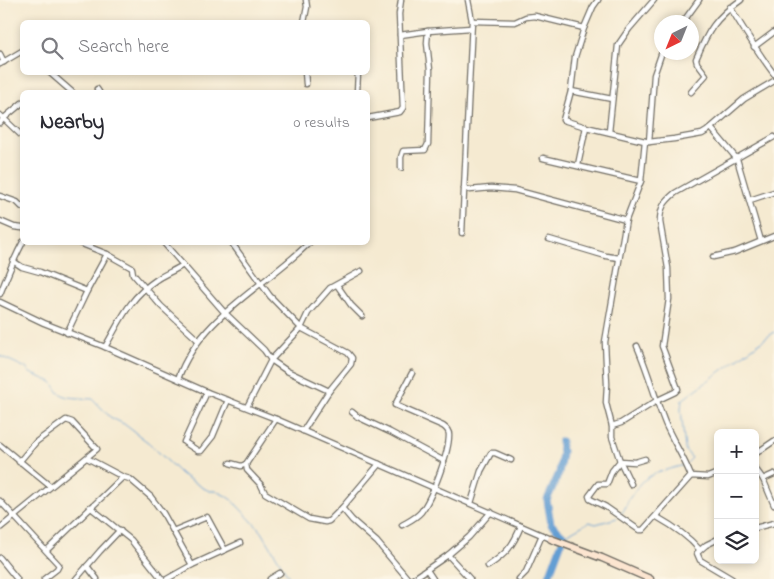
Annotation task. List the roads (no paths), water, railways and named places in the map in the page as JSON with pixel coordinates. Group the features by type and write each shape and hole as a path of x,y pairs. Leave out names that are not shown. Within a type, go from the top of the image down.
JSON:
{"street":[{"path":"304,20 307,7 306,0"},
{"path":"370,118 400,112 403,108 400,35 401,0"},
{"path":"462,233 472,21 468,0"},
{"path":"598,0 584,28 575,58 571,92 564,120 647,142 674,140 702,134 744,98 774,82"},
{"path":"609,132 618,45 654,0"},
{"path":"688,15 699,0"},
{"path":"692,92 706,75 696,61 703,42 713,24 730,7 741,0"},
{"path":"730,7 754,47 774,74"},
{"path":"472,21 515,22 526,17 535,16 584,28"},
{"path":"400,35 471,28"},
{"path":"401,168 403,151 425,150 428,144 430,70 427,43 428,31"},
{"path":"754,47 774,32"},
{"path":"0,54 2,63 20,52"},
{"path":"631,484 620,461 612,437 612,426 606,403 608,384 605,342 626,220 641,181 654,75 659,60"},
{"path":"52,75 70,90"},
{"path":"305,75 306,84"},
{"path":"357,90 358,75"},
{"path":"571,92 612,99"},
{"path":"20,105 1,119 20,134"},
{"path":"578,165 586,127"},
{"path":"711,128 737,159 761,240"},
{"path":"612,426 625,421 678,389 662,343 669,299 668,268 660,222 661,209 675,193 774,137"},
{"path":"543,158 641,181"},
{"path":"464,188 470,190 491,188 515,190 626,220"},
{"path":"750,200 774,192"},
{"path":"1,198 17,202 20,205"},
{"path":"0,221 20,228"},
{"path":"713,257 735,252 774,236"},
{"path":"550,239 606,256 619,258"},
{"path":"0,294 21,245"},
{"path":"84,245 107,254 132,268 133,274 160,306 198,340"},
{"path":"166,245 224,312 264,350 271,360 286,371 329,391"},
{"path":"232,245 270,296 301,328 343,350 352,358 351,364 329,391 303,431"},
{"path":"178,379 183,362 198,340 224,312 261,285 307,245"},
{"path":"67,333 107,254"},
{"path":"13,261 22,267 40,272 87,291"},
{"path":"105,347 128,304 144,288 158,278 171,273 183,265"},
{"path":"247,407 271,360 301,328 308,314 330,288 361,271"},
{"path":"337,285 351,305 362,316"},
{"path":"0,302 67,333 105,347 207,392 276,419 542,535 650,579"},
{"path":"638,346 665,422 691,476"},
{"path":"402,525 419,515 435,488 444,461 449,434 447,429 395,405 412,373"},
{"path":"207,392 184,442 198,451 201,451 214,436 228,400"},
{"path":"352,412 358,417 444,461"},
{"path":"230,463 241,466 246,464 276,419"},
{"path":"0,528 87,458 97,447 72,422 66,420 36,442 19,462"},
{"path":"759,451 774,441"},
{"path":"0,445 50,486"},
{"path":"471,503 481,471 490,453 498,454 511,460"},
{"path":"87,458 130,479 151,497 163,512 192,565"},
{"path":"620,461 635,462 645,459"},
{"path":"620,461 612,471 608,483 597,485 589,496 590,499 606,507 639,530 643,530 657,517 691,476"},
{"path":"246,464 247,470 261,485 265,493 309,519 325,522 330,521 342,508 378,464"},
{"path":"691,476 708,477 716,474"},
{"path":"759,474 774,505"},
{"path":"763,479 774,474"},
{"path":"47,550 123,477"},
{"path":"0,501 47,550 59,567 44,579"},
{"path":"90,507 120,530 140,551 162,579"},
{"path":"342,508 352,520 378,542 408,579"},
{"path":"414,579 448,555 469,537 491,512"},
{"path":"173,530 207,517 225,550"},
{"path":"657,517 676,528 692,541 699,550 697,552 700,560 732,579"},
{"path":"759,527 774,523"},
{"path":"488,566 503,556 510,548 521,526"},
{"path":"76,579 120,530"},
{"path":"519,579 526,572 542,535"},
{"path":"699,550 714,541"},
{"path":"168,579 192,565 240,543"},
{"path":"448,555 469,578"},
{"path":"0,558 17,579"},
{"path":"87,566 97,579"},
{"path":"426,570 433,579"},
{"path":"270,579 280,573"}],"waterway":[{"path":"687,463 692,458 685,450 681,409 682,400 774,332"},
{"path":"0,356 26,368 30,373 52,382 59,393 67,397 93,399 110,417 124,424 149,443 181,474 203,488 216,491 230,498 262,532 290,579"},
{"path":"548,579 564,536 551,524 547,500 559,473 562,453 561,441"},
{"path":"620,515 641,482 655,473 684,465"},
{"path":"564,536 589,522 596,524 617,518"}]}
